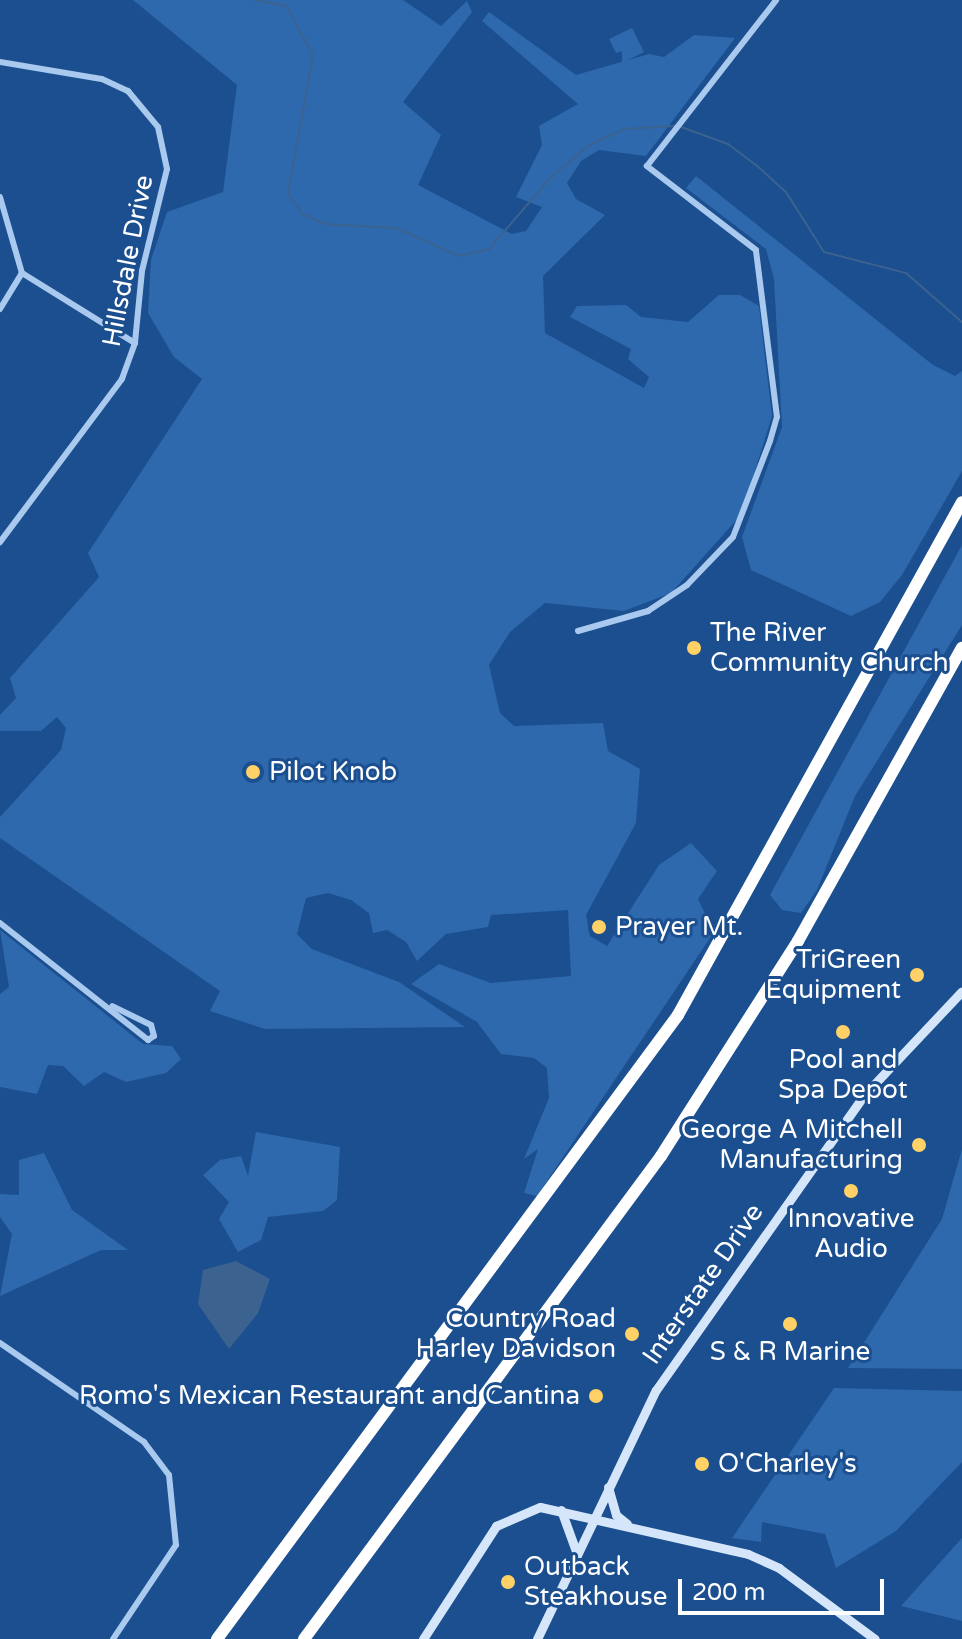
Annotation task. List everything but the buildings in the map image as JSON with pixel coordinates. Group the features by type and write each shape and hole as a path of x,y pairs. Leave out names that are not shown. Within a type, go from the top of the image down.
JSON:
{"highway":[{"path":"217,1639 670,1026 962,502"},
{"path":"304,1639 661,1156 798,941 962,648"}],"main road":[{"name":"Interstate Drive","path":"537,1639 656,1390 836,1133 962,991"},
{"path":"608,1487 616,1515 633,1528"},
{"path":"423,1639 496,1526 522,1509 561,1510 779,1568 875,1639"},
{"path":"561,1510 577,1554"}],"street":[{"path":"578,631 668,600 733,537 777,417 756,250 647,166 776,0"},
{"name":"Hillsdale Drive","path":"0,62 115,83 158,127 164,194 142,271 135,343 111,395 0,542"},
{"path":"0,197 22,273 135,343"},
{"path":"0,309 22,273"},
{"path":"0,923 112,1006 148,1040 154,1036 151,1025 112,1006"},
{"path":"0,1343 144,1442 169,1475 176,1545 113,1639"}],"shaded area":[{"path":"133,0 403,0 441,26 467,1 472,12 403,102 441,135 418,185 512,234 526,231 542,207 516,197 542,145 539,126 578,104 482,21 489,12 576,75 649,54 664,57 694,35 735,38 646,156 599,150 581,161 567,183 576,199 605,215 543,276 545,333 644,388 649,377 628,359 631,349 570,317 577,306 626,305 641,317 688,322 719,295 740,295 759,306 772,416 741,515 671,593 624,611 545,603 510,632 489,665 500,713 514,726 603,723 608,751 640,769 636,823 586,915 590,936 607,946 659,865 691,843 717,871 698,899 714,932 537,1196 524,1193 538,1149 524,1159 549,1098 547,1068 534,1058 501,1054 477,1022 411,984 439,964 491,983 571,976 568,910 491,915 488,927 446,934 417,961 406,942 387,930 373,933 369,913 351,900 328,893 306,898 297,934 312,949 399,982 465,1027 265,1029 210,1011 220,991 0,838 0,817 61,750 66,728 57,717 41,731 0,731 0,715 16,698 10,678 99,577 88,553 202,379 174,357 148,313 151,260 167,212 223,192 237,85"},
{"path":"632,28 644,52 622,63 622,51 616,53 609,39"},
{"path":"696,176 933,365 955,376 962,371 962,471 902,575 880,602 851,616 751,570 742,537 782,427 774,279 766,249 686,188"},
{"path":"962,545 962,625 855,796 817,890 801,913 782,910 770,895"},
{"path":"0,930 143,1044 172,1046 181,1059 166,1073 126,1082 104,1072 84,1086 63,1066 48,1065 37,1094 0,1087 0,994 9,987"},
{"path":"256,1132 340,1147 337,1200 323,1211 268,1217 261,1240 238,1252 219,1219 229,1202 203,1175 220,1160 241,1156 248,1176"},
{"path":"962,1149 962,1369 848,1368 942,1219"},
{"path":"44,1153 72,1210 128,1250 101,1250 0,1296 12,1234 0,1217 0,1194 19,1195 19,1160"},
{"path":"236,1261 270,1279 258,1313 229,1349 198,1304 203,1270"},
{"path":"834,1388 962,1391 962,1462 896,1531 836,1568 825,1534 762,1522 761,1542 732,1538"},
{"path":"962,1538 962,1621 901,1606"}],"waterway":[{"path":"254,0 287,6 313,56 288,193 302,214 325,224 396,228 459,256 489,249 552,176 590,145 624,129 675,126"},
{"path":"681,127 728,144 755,164 786,192 824,252 906,273 962,322"}],"place":[{"name":"The River Community Church","path":"694,648"},
{"name":"Pilot Knob","path":"253,772"},
{"name":"Prayer Mt.","path":"599,927"},
{"name":"TriGreen Equipment","path":"917,975"},
{"name":"Pool and Spa Depot","path":"843,1032"},
{"name":"George A Mitchell Manufacturing","path":"919,1145"},
{"name":"Innovative Audio","path":"851,1191"},
{"name":"S & R Marine","path":"790,1324"},
{"name":"Country Road Harley Davidson","path":"632,1334"},
{"name":"Romo's Mexican Restaurant and Cantina","path":"596,1396"},
{"name":"O'Charley's","path":"702,1464"},
{"name":"Outback Steakhouse","path":"508,1582"}]}
